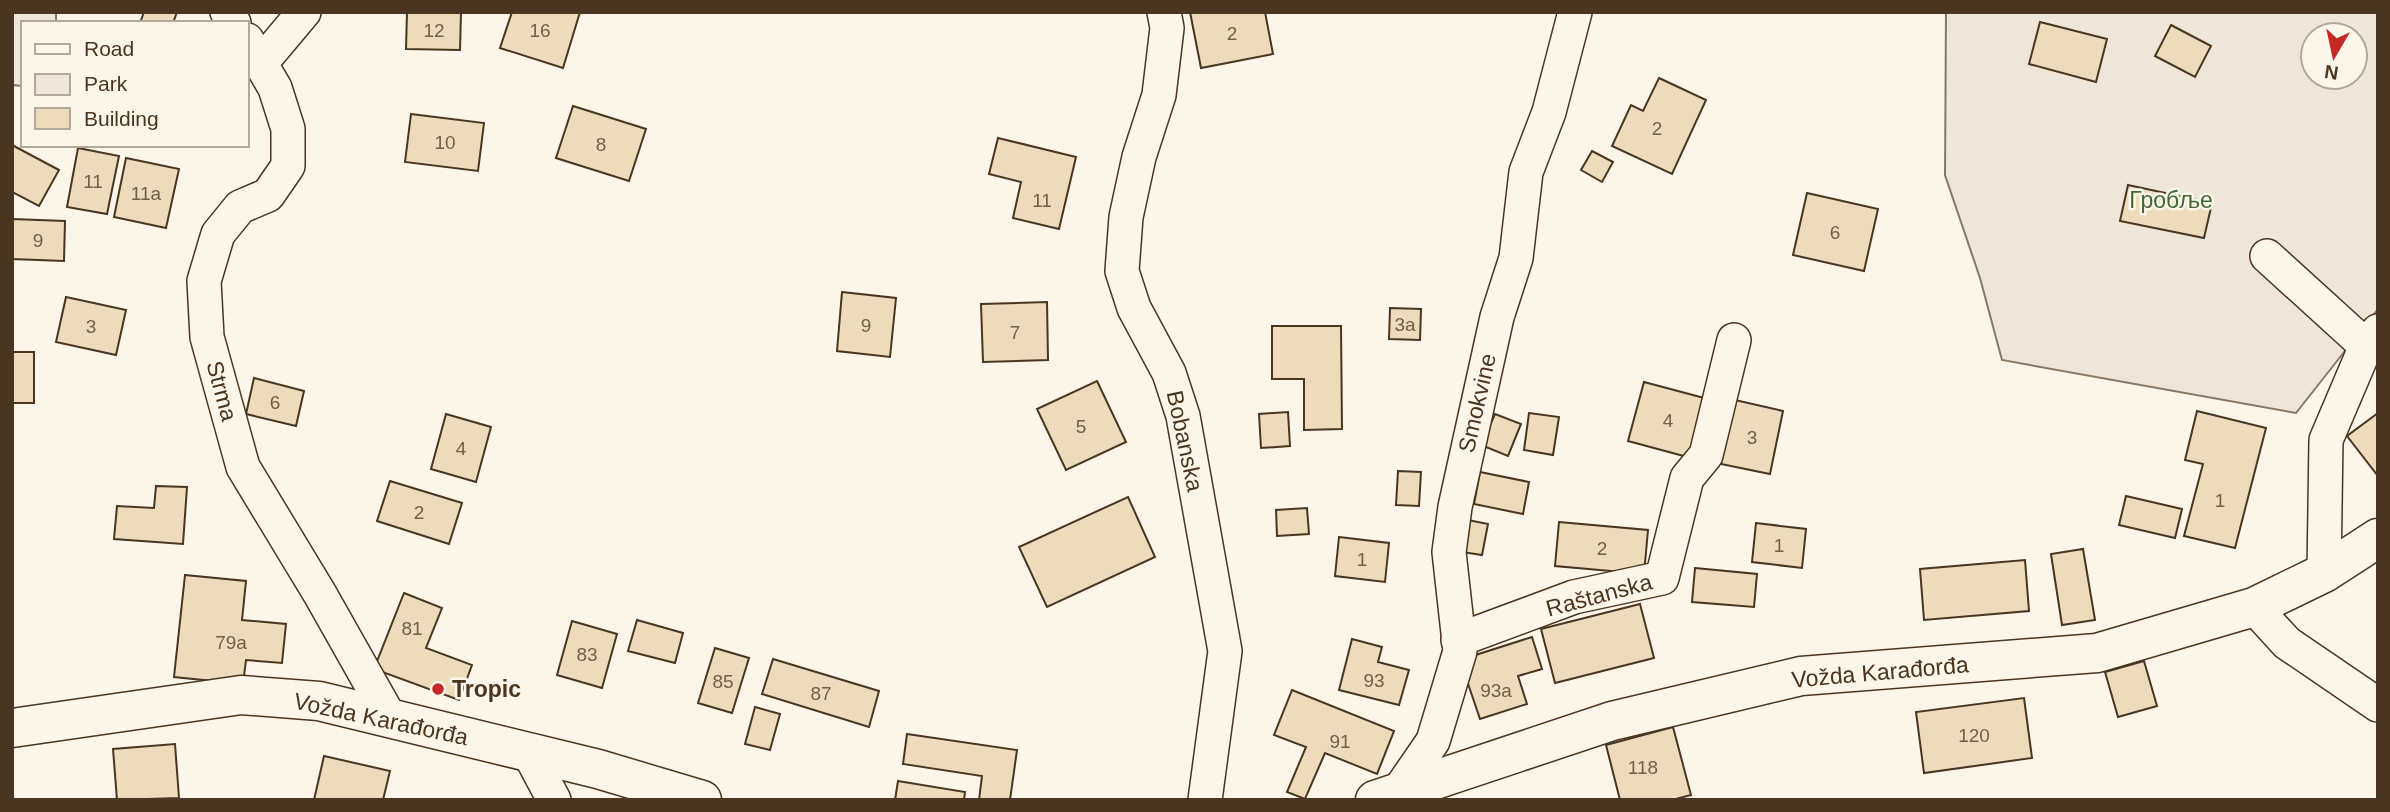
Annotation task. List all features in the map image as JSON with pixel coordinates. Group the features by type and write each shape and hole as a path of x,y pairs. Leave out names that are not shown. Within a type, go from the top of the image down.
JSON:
{"street":[{"name":"Strma","path":"304,12 254,51 275,88 288,129 288,166 268,195 240,207 218,234 204,281 207,337 243,467 320,594 390,718"},
{"name":"Bobanska","path":"1164,12 1167,27 1159,95 1139,157 1126,217 1122,271 1134,308 1169,373 1183,416 1225,651 1205,800"},
{"name":"Smokvine","path":"1387,794 1433,741 1460,651 1449,552 1462,470 1497,317 1516,258 1526,172 1549,113 1575,12"},
{"path":"2267,256 2372,338 2326,440 2325,573"},
{"name":"Raštanska","path":"1458,640 1574,597 1662,578 1687,478 1706,455 1734,340"},
{"name":"Vožda Karađorđa","path":"1387,794 1612,721 1801,676 2097,653 2254,607 2325,573 2378,538"},
{"path":"2254,607 2287,643 2378,705"},
{"name":"Vožda Karađorđa","path":"12,729 241,695 319,701 528,751 702,800"},
{"path":"528,751 554,800"}],"green space":[{"path":"12,12 56,12 56,21 21,21 21,86 12,85"},
{"name":"Гробље","path":"1946,12 2378,12 2378,309 2296,413 2002,360 1980,278 1945,175"}],"building":[{"path":"144,12 177,12 174,21 141,21"},
{"path":"407,12 461,12 460,50 406,49"},
{"path":"512,12 580,12 563,68 500,48"},
{"path":"1190,12 1265,12 1273,54 1201,68"},
{"path":"2040,22 2107,39 2096,82 2029,64"},
{"path":"2171,25 2211,46 2195,77 2155,56"},
{"path":"1659,78 1706,100 1672,174 1612,146 1631,105 1643,111"},
{"path":"573,106 646,129 629,181 556,158"},
{"path":"411,114 484,123 478,171 405,162"},
{"path":"998,138 1076,157 1059,229 1013,218 1021,182 989,174"},
{"path":"12,145 59,170 39,206 12,192"},
{"path":"78,148 119,156 107,214 67,207"},
{"path":"1592,151 1613,162 1602,182 1581,170"},
{"path":"126,158 179,169 166,228 114,217"},
{"path":"2128,185 2212,203 2204,238 2120,221"},
{"path":"1807,193 1878,209 1864,271 1793,255"},
{"path":"12,219 65,221 64,261 12,259"},
{"path":"842,292 896,298 890,357 837,351"},
{"path":"66,297 126,310 116,355 56,342"},
{"path":"1047,302 1048,360 983,362 981,304"},
{"path":"1390,308 1421,309 1420,340 1389,339"},
{"path":"1272,326 1341,326 1342,429 1304,430 1304,379 1272,379"},
{"path":"12,352 34,352 34,403 12,403"},
{"path":"254,378 304,391 296,426 246,414"},
{"path":"1097,381 1126,442 1066,470 1037,409"},
{"path":"1644,382 1708,399 1691,458 1628,441"},
{"path":"1735,400 1783,411 1770,474 1721,464"},
{"path":"2197,411 2266,428 2235,548 2184,536 2203,464 2185,460"},
{"path":"1288,412 1290,446 1261,448 1259,414"},
{"path":"1529,413 1559,417 1553,455 1524,450"},
{"path":"2378,413 2378,476 2347,436"},
{"path":"446,414 491,427 476,482 431,469"},
{"path":"1495,414 1521,424 1508,456 1481,445"},
{"path":"1398,471 1421,472 1419,506 1396,505"},
{"path":"1480,472 1529,482 1523,514 1474,504"},
{"path":"390,481 462,503 449,544 377,521"},
{"path":"156,486 187,487 183,544 114,539 117,506 154,508"},
{"path":"2126,496 2182,509 2175,538 2119,525"},
{"path":"1128,497 1155,557 1047,607 1019,547"},
{"path":"1307,508 1309,534 1277,536 1276,510"},
{"path":"1468,520 1488,524 1482,555 1462,552"},
{"path":"1559,522 1648,530 1644,574 1555,566"},
{"path":"1756,523 1806,529 1802,568 1752,562"},
{"path":"1339,537 1389,543 1385,582 1335,576"},
{"path":"2083,549 2095,620 2062,625 2051,554"},
{"path":"2025,560 2029,611 1924,620 1920,569"},
{"path":"1695,568 1757,574 1754,607 1692,602"},
{"path":"185,575 246,581 242,620 286,624 282,663 246,660 243,684 174,677"},
{"path":"404,593 442,608 426,648 472,665 459,700 374,669"},
{"path":"1640,604 1654,658 1555,683 1541,629"},
{"path":"637,620 683,633 675,663 628,651"},
{"path":"572,621 617,634 602,688 557,675"},
{"path":"1532,637 1542,669 1518,676 1527,704 1480,719 1460,660"},
{"path":"1352,639 1382,647 1378,662 1409,670 1399,705 1339,690"},
{"path":"715,648 749,658 732,713 698,703"},
{"path":"773,659 879,691 869,727 762,694"},
{"path":"2144,661 2157,706 2118,717 2105,672"},
{"path":"1292,690 1394,731 1377,774 1325,753 1305,799 1287,792 1306,747 1274,735"},
{"path":"2024,698 2032,758 1924,773 1916,712"},
{"path":"755,707 780,714 770,750 745,744"},
{"path":"1673,727 1691,795 1672,800 1620,800 1606,745"},
{"path":"907,734 1017,750 1010,800 979,800 982,776 903,764"},
{"path":"175,744 179,798 117,800 113,749"},
{"path":"324,756 390,771 383,800 314,800"},
{"path":"898,781 965,792 964,800 895,800"}],"place":[{"name":"Tropic","path":"438,689"}]}
